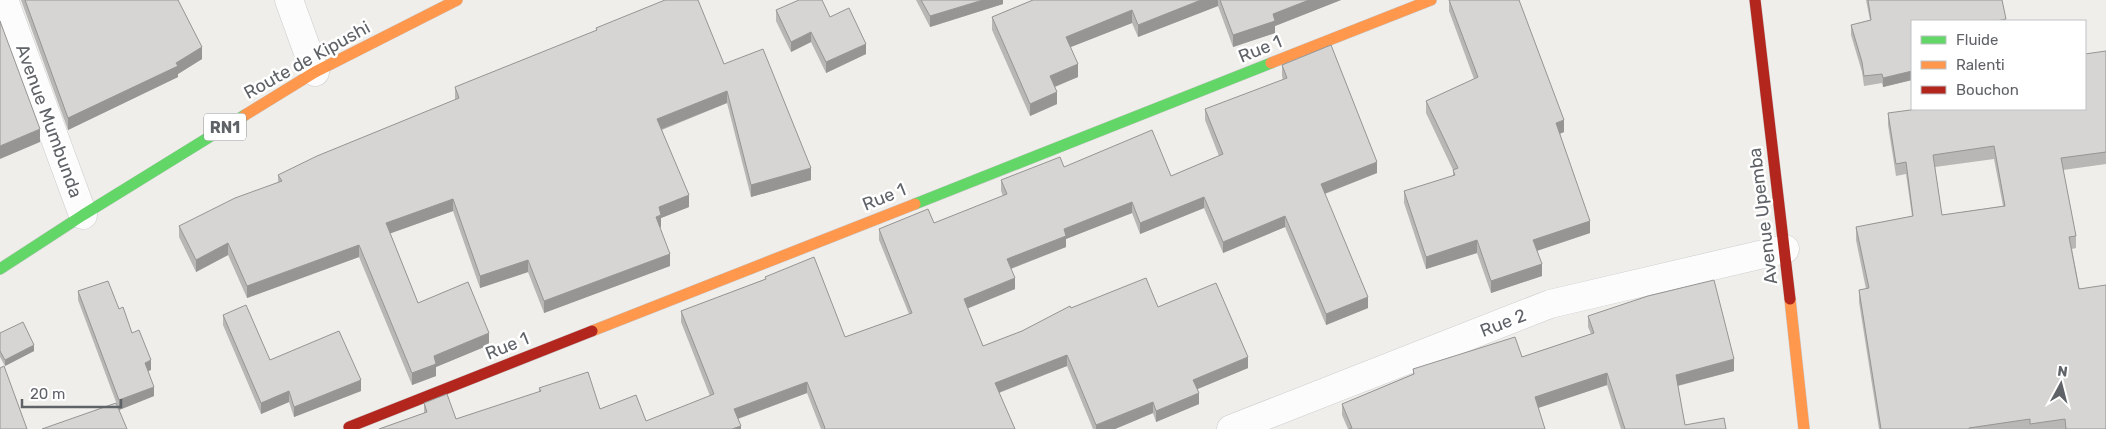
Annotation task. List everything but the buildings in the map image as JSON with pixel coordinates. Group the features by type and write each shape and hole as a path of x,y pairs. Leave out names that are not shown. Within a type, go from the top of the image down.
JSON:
{"main road":[{"name":"Route de Kipushi","path":"0,269 83,215 316,72 457,0"},
{"name":"Rue 1","path":"349,427 1431,0"},
{"name":"Avenue Upemba","path":"1755,0 1785,249 1804,429"}],"street":[{"name":"Avenue Mumbunda","path":"4,0 83,215"},
{"path":"289,0 316,72"},
{"name":"Rue 2","path":"1231,429 1550,304 1785,249"}],"traffic: fast":[{"path":"915,204 1271,63"},
{"path":"0,269 83,215 245,115"}],"traffic: slow":[{"path":"245,115 315,72 457,0"},
{"path":"1271,63 1431,0"},
{"path":"592,331 915,204"},
{"path":"1790,299 1804,429"}],"traffic: jam":[{"path":"1755,0 1790,299"},
{"path":"349,427 592,331"}]}
